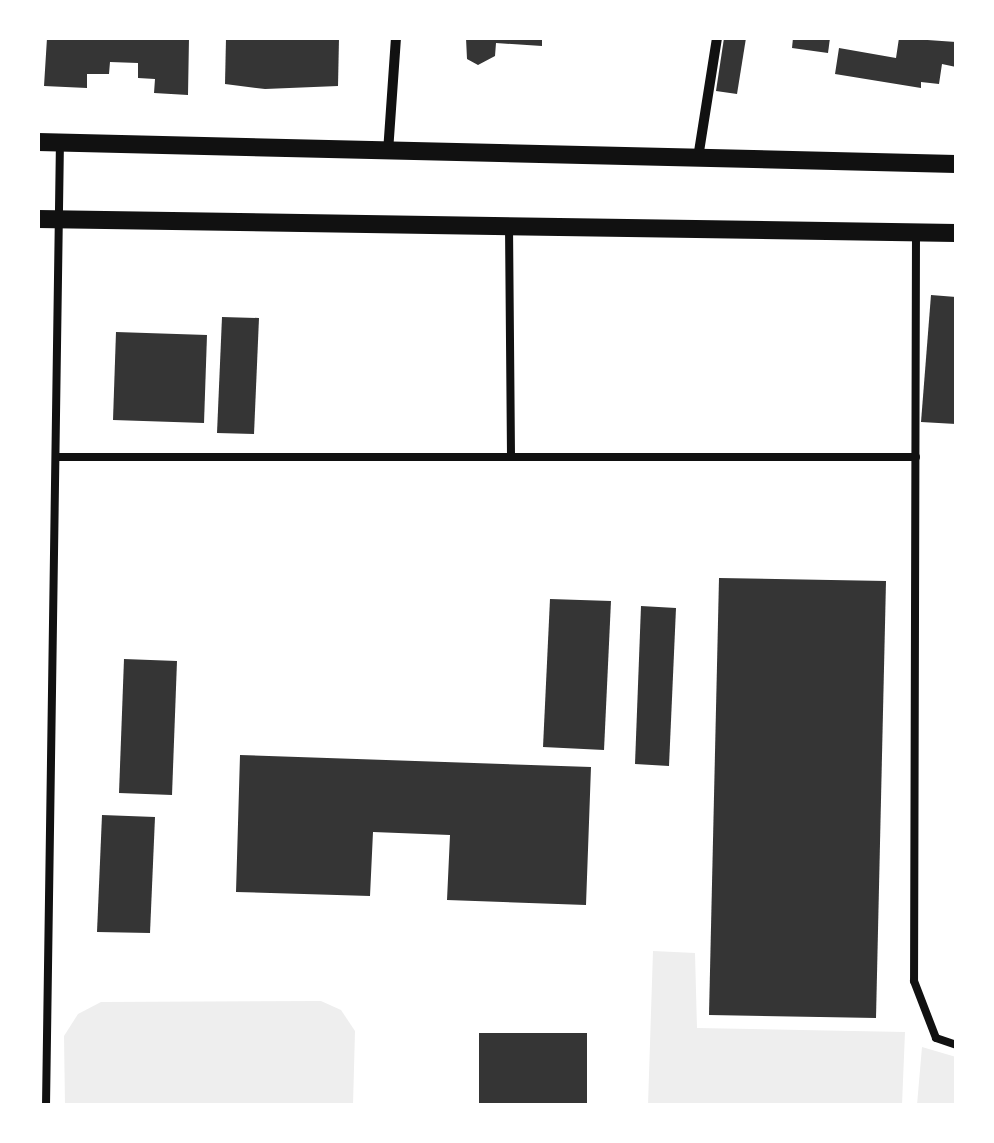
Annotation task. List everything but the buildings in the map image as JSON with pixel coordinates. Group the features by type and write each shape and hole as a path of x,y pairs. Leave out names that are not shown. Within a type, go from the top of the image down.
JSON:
{"street":[{"path":"388,153 396,38"},
{"path":"698,158 716,38"},
{"path":"38,142 956,164"},
{"path":"38,219 956,233"}],"lane":[{"path":"46,1106 60,143"},
{"path":"509,226 511,457"},
{"path":"916,232 914,981 936,1038 956,1045"},
{"path":"56,457 916,457"},
{"path":"38,980 50,980"}],"shaded area":[{"path":"653,951 695,953 697,1028 905,1032 902,1105 648,1105"},
{"path":"321,1001 341,1010 355,1031 353,1105 65,1105 64,1036 78,1014 101,1002"},
{"path":"922,1047 956,1057 956,1105 917,1105"}]}
